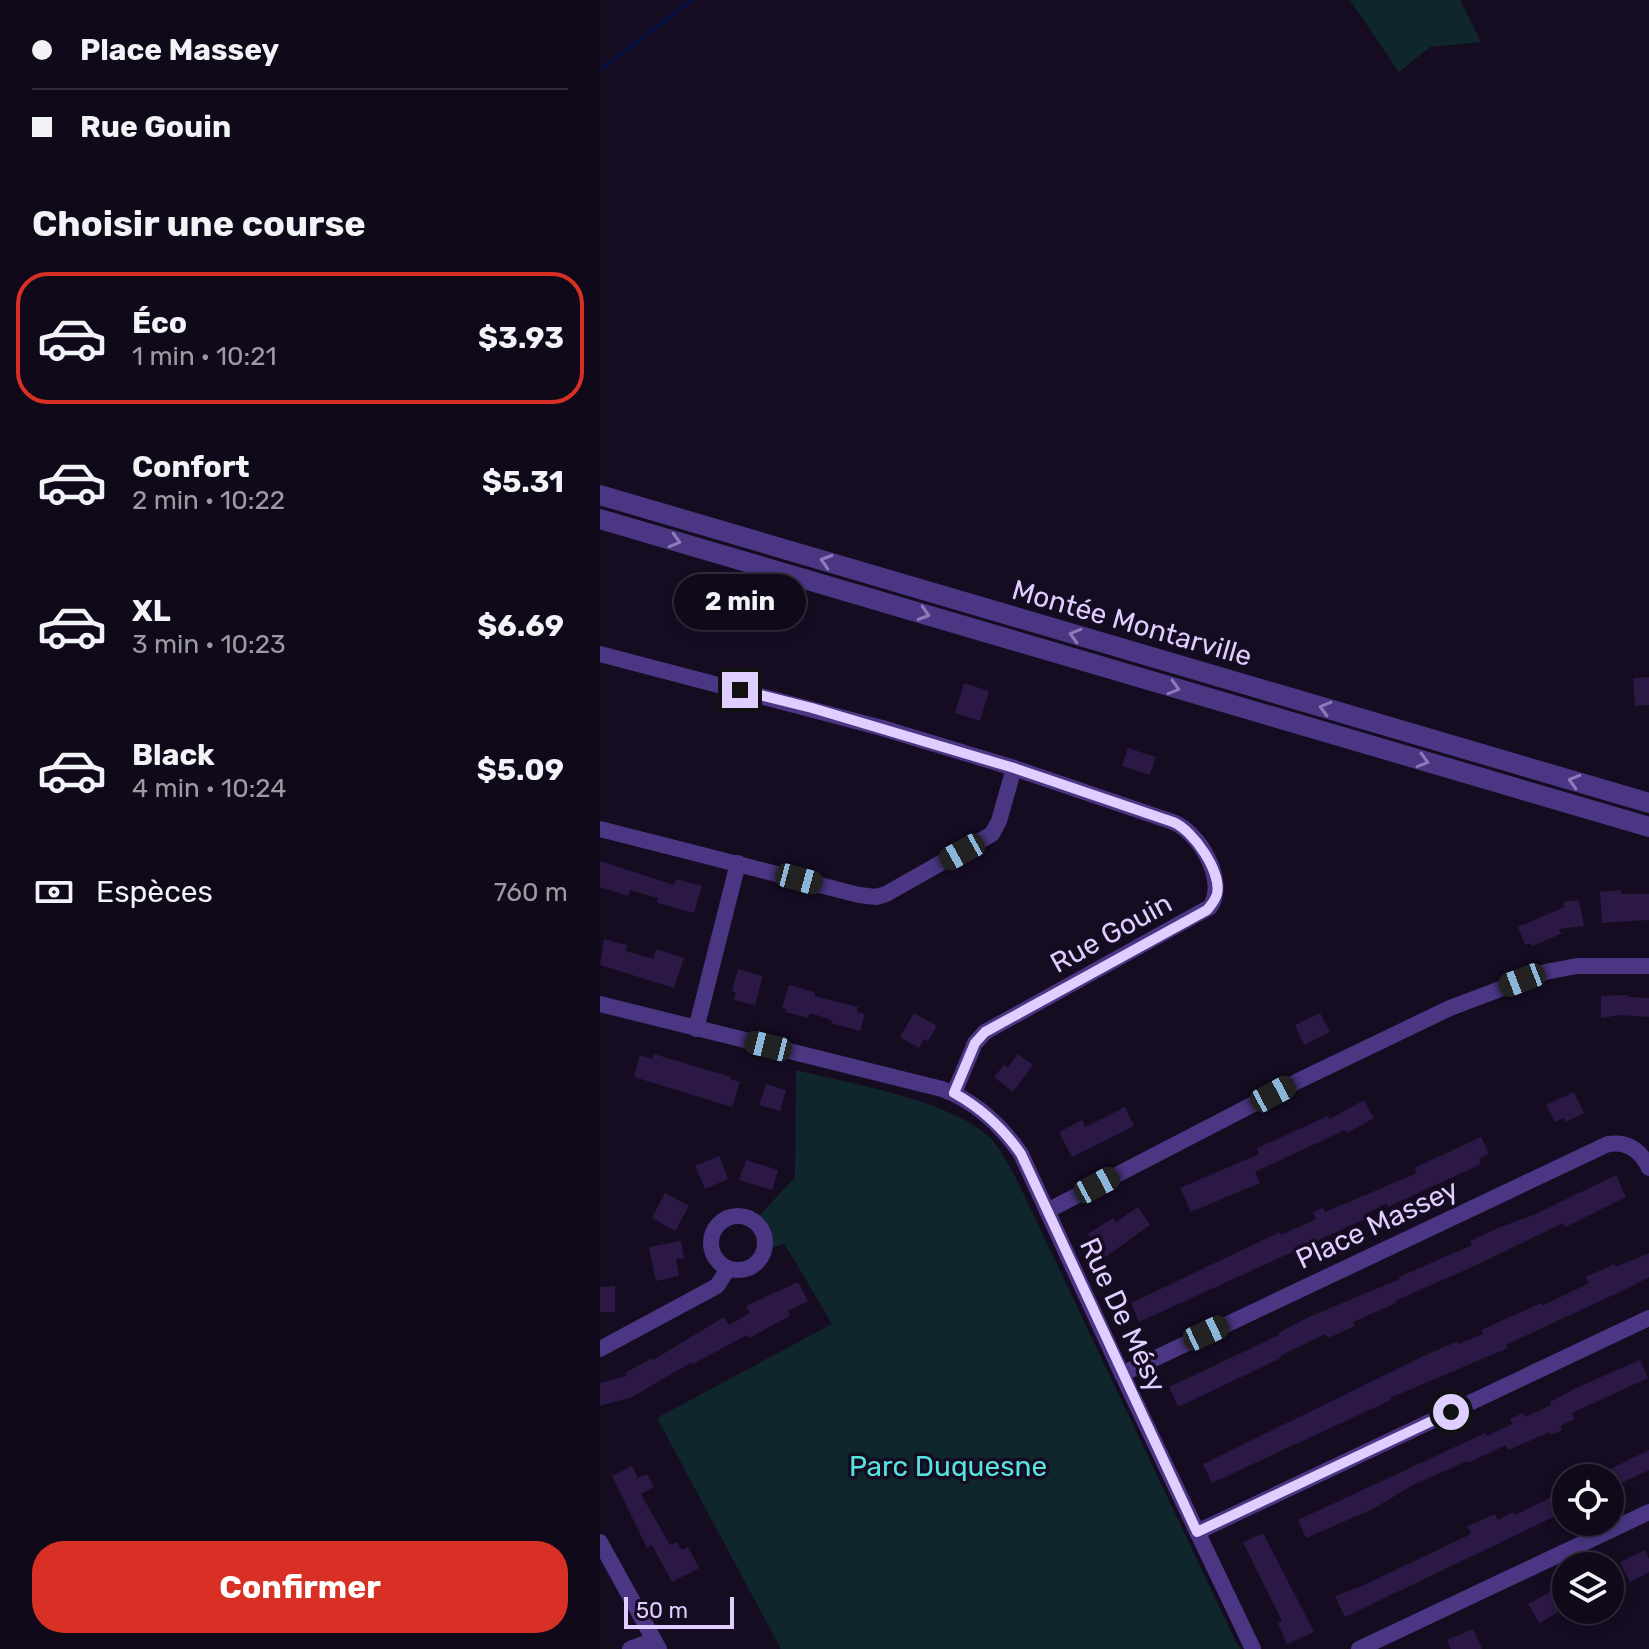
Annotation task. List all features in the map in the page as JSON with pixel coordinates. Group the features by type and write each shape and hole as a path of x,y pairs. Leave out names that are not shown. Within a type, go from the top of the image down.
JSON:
{"street":[{"name":"Montée Montarville","path":"600,495 1649,803"},
{"name":"Montée Montarville","path":"600,519 1649,827"},
{"name":"Rue Gouin","path":"600,654 812,708 1014,768 1183,826 1194,837 1214,874 1217,894 1213,903 1202,913 985,1032 975,1043 954,1093"},
{"path":"600,829 859,895 881,896 992,834 999,821 1014,768"},
{"path":"696,1029 738,863"},
{"path":"1047,1211 1298,1081 1450,1008 1545,972 1577,966 1649,966"},
{"name":"Rue De Mésy","path":"600,1004 954,1093 988,1116 1006,1133 1021,1154 1253,1649"},
{"name":"Place Massey","path":"1122,1374 1602,1146 1616,1143 1631,1147 1641,1153 1649,1168"},
{"path":"600,1349 717,1286 728,1269"},
{"path":"1197,1532 1649,1318"},
{"path":"1359,1649 1649,1512"},
{"path":"600,1542 656,1644 630,1649"}],"green space":[{"path":"1350,0 1460,0 1481,42 1430,47 1399,72"},
{"name":"Parc Duquesne","path":"796,1070 923,1102 969,1122 995,1144 1015,1176 1241,1649 781,1649 657,1418 832,1324 784,1243 773,1248 771,1230 759,1216 795,1177"}],"building":[{"path":"1649,677 1649,705 1635,706 1633,678"},
{"path":"964,683 989,691 980,721 955,713"},
{"path":"1128,748 1156,757 1150,775 1122,766"},
{"path":"600,861 674,885 676,879 702,886 694,913 657,903 658,898 630,890 628,896 600,887"},
{"path":"1621,890 1621,894 1649,894 1649,920 1602,923 1600,892"},
{"path":"1579,900 1584,926 1559,929 1561,934 1532,946 1531,943 1525,945 1518,927 1564,907 1564,902"},
{"path":"604,939 627,945 626,951 653,959 656,949 684,958 674,988 600,965"},
{"path":"738,969 763,976 755,1005 734,1000 736,993 732,991"},
{"path":"789,985 815,992 814,996 858,1007 857,1012 865,1014 860,1031 810,1013 808,1018 786,1012 782,1008"},
{"path":"1601,996 1649,998 1649,1017 1621,1015 1601,1018"},
{"path":"914,1013 937,1026 928,1041 924,1039 919,1048 900,1037"},
{"path":"1320,1013 1330,1032 1304,1045 1295,1025"},
{"path":"654,1054 740,1082 732,1107 634,1077 640,1055 652,1059"},
{"path":"1018,1054 1033,1065 1013,1092 994,1077 1004,1065 1008,1067"},
{"path":"766,1084 786,1090 780,1111 759,1105"},
{"path":"1574,1092 1584,1113 1566,1122 1564,1118 1555,1122 1546,1105"},
{"path":"1364,1100 1374,1118 1347,1133 1345,1130 1255,1172 1260,1183 1191,1212 1180,1188 1259,1154 1257,1148 1328,1116 1330,1119"},
{"path":"1125,1107 1134,1126 1072,1157 1059,1132 1082,1120 1085,1127"},
{"path":"1481,1137 1489,1154 1479,1159 1481,1164 1388,1207 1387,1203 1365,1214 1367,1218 1139,1322 1131,1303 1280,1232 1281,1235 1316,1219 1313,1212 1323,1208 1325,1212 1417,1173 1414,1168"},
{"path":"719,1156 728,1179 705,1189 695,1166"},
{"path":"746,1160 778,1170 772,1190 739,1180"},
{"path":"1616,1175 1626,1197 1395,1301 1353,1322 1355,1326 1328,1338 1325,1334 1178,1407 1169,1387 1279,1335 1311,1316 1400,1279 1472,1245 1470,1241 1538,1213"},
{"path":"665,1193 689,1206 675,1231 652,1218"},
{"path":"1138,1207 1150,1225 1104,1258 1088,1234 1113,1218 1116,1222"},
{"path":"681,1241 684,1258 676,1259 679,1276 656,1281 649,1247"},
{"path":"1649,1253 1649,1277 1506,1345 1508,1348 1390,1398 1212,1483 1203,1464 1430,1353 1483,1334 1481,1330 1541,1303 1542,1306 1589,1283 1586,1277"},
{"path":"798,1282 808,1301 788,1311 790,1316 749,1338 747,1335 692,1362 632,1397 600,1406 600,1383 627,1376 625,1373 653,1360 724,1317 729,1325 750,1313 746,1306"},
{"path":"615,1286 615,1312 600,1312 600,1287"},
{"path":"1640,1360 1648,1378 1572,1413 1575,1419 1560,1426 1562,1430 1508,1450 1506,1445 1467,1461 1413,1485 1373,1509 1306,1538 1298,1520 1485,1433 1487,1436 1512,1424 1510,1419 1523,1413 1525,1417 1551,1405 1550,1402 1576,1388"},
{"path":"1649,1450 1649,1470 1624,1482 1624,1464 1620,1464"},
{"path":"632,1466 638,1478 647,1474 654,1487 641,1494 670,1545 677,1542 682,1550 688,1547 699,1568 672,1582 652,1545 647,1548 612,1476"},
{"path":"1552,1497 1552,1518 1345,1617 1335,1596 1471,1534 1467,1526 1495,1514 1498,1520 1514,1512 1515,1515"},
{"path":"1263,1533 1314,1632 1287,1644 1278,1623 1282,1621 1243,1542"},
{"path":"1645,1550 1649,1572 1630,1582 1624,1570 1624,1560"},
{"path":"1552,1591 1552,1616 1539,1623 1528,1604"},
{"path":"1473,1629 1482,1649 1451,1649 1447,1640"}],"waterway":[{"path":"600,70 692,0"}],"route":[{"path":"740,690 812,708 1014,768 1173,822 1191,833 1204,855 1217,884 1217,894 1207,910 985,1032 975,1043 954,1093 988,1116 1006,1133 1021,1154 1197,1532 1451,1412"}]}
